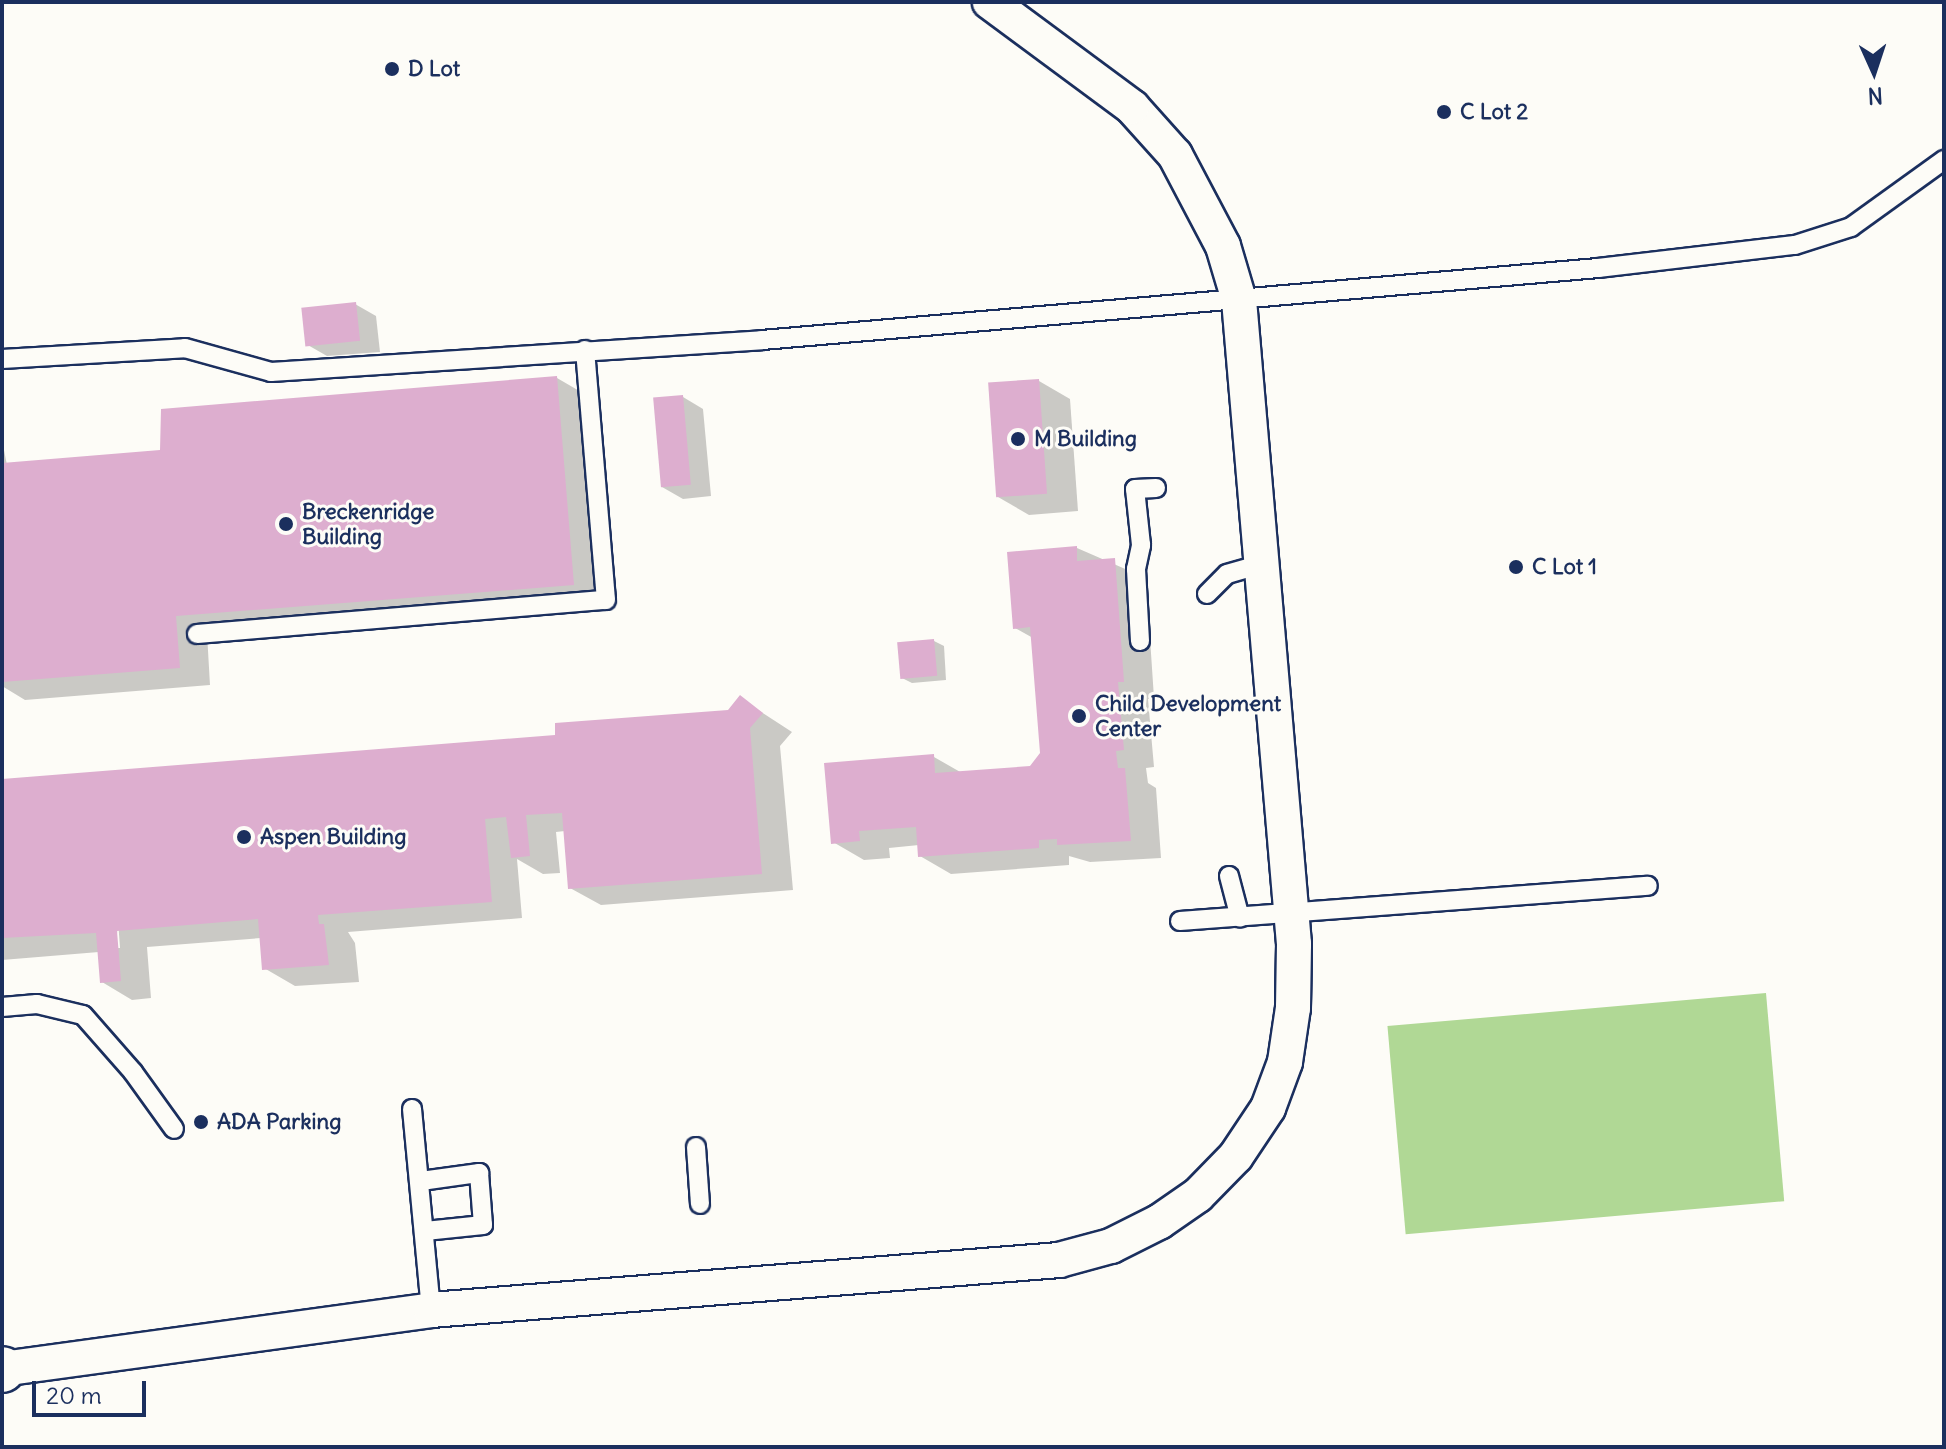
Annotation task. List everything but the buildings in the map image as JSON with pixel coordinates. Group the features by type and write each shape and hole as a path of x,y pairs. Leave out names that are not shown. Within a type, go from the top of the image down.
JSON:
{"street":[{"path":"2,1369 431,1310 1059,1260 1111,1246 1198,1195 1236,1156 1268,1108 1285,1062 1293,1008 1290,916 1239,300 1223,246 1175,155 1132,107 990,2"}],"lane":[{"path":"2,359 185,348 271,372 1239,300 1795,245 1851,227 1944,160"},
{"path":"197,634 606,600 585,350"},
{"path":"1140,641 1136,569 1141,545 1135,489 1156,488"},
{"path":"1207,594 1227,574 1259,565"},
{"path":"1229,876 1240,918"},
{"path":"1180,921 1290,916 1648,886"},
{"path":"2,1007 37,1004 83,1015 133,1072 174,1129"},
{"path":"412,1109 431,1310"},
{"path":"696,1147 700,1204"},
{"path":"421,1181 479,1173 483,1225 425,1231"}],"green space":[{"path":"1766,993 1784,1201 1406,1234 1387,1026"}],"place":[{"name":"D Lot","path":"392,69"},
{"name":"C Lot 2","path":"1444,112"},
{"name":"M Building","path":"1018,439"},
{"name":"Breckenridge Building","path":"286,524"},
{"name":"C Lot 1","path":"1516,567"},
{"name":"Child Development Center","path":"1079,716"},
{"name":"Aspen Building","path":"244,837"},
{"name":"ADA Parking","path":"201,1122"}]}
